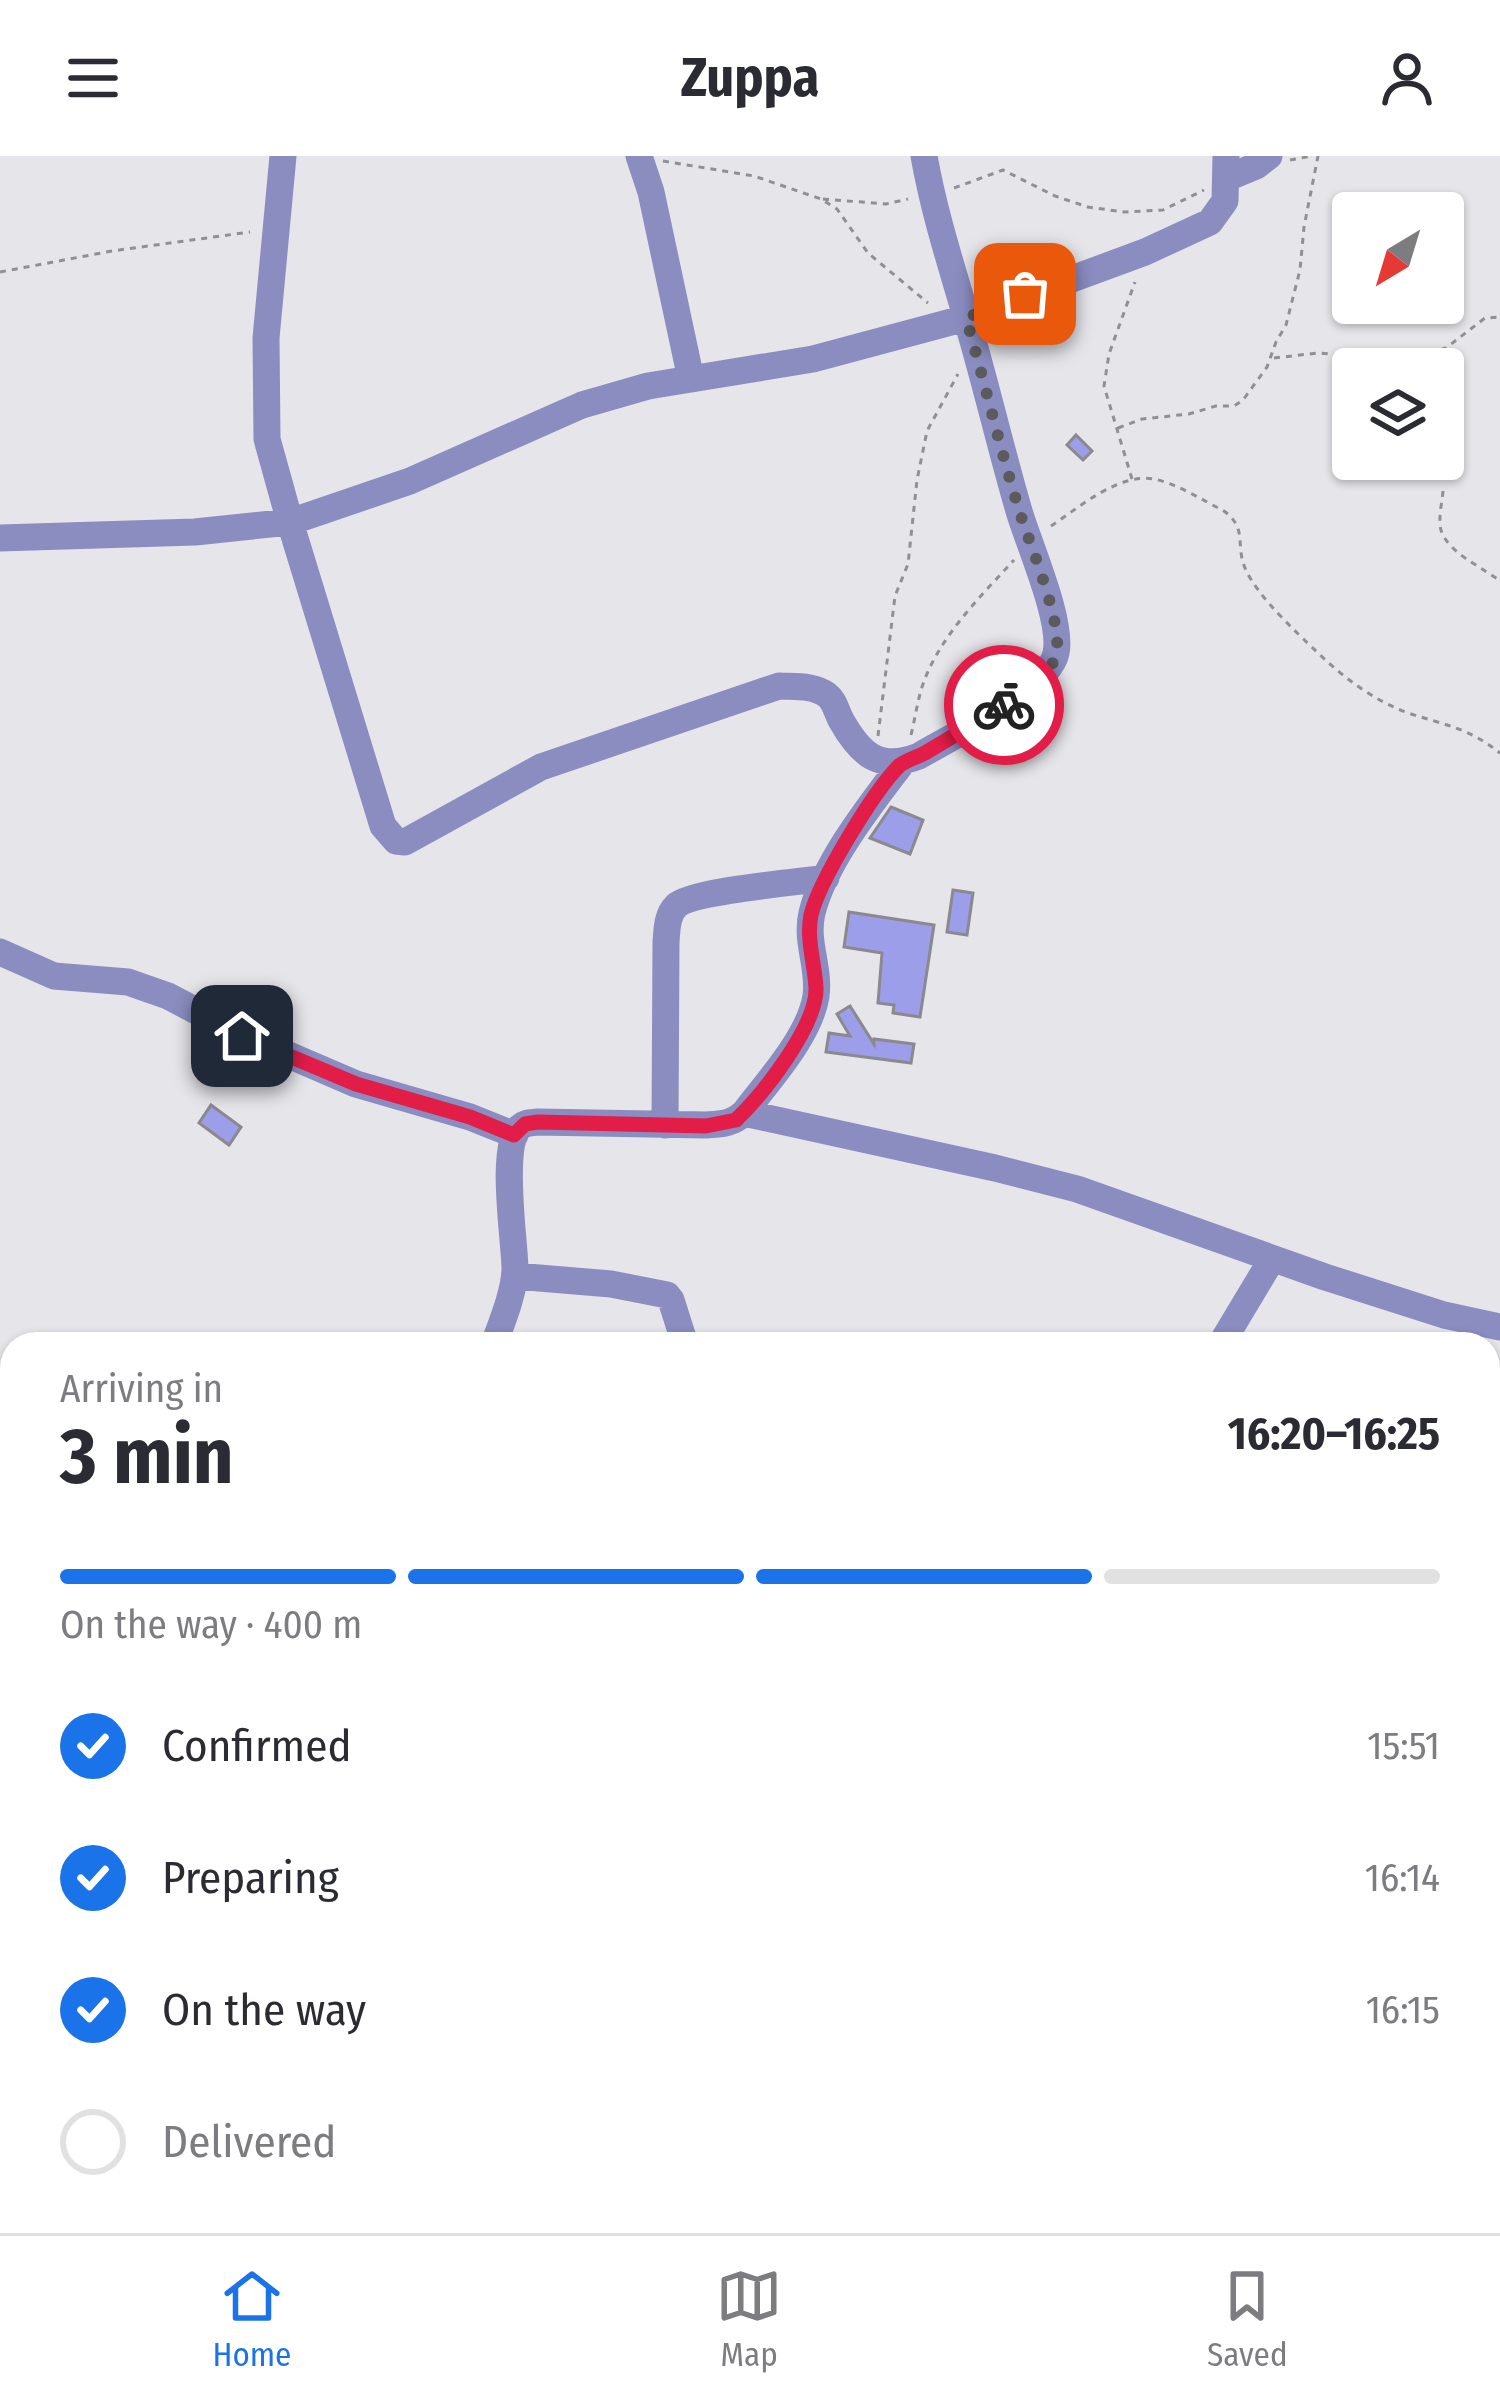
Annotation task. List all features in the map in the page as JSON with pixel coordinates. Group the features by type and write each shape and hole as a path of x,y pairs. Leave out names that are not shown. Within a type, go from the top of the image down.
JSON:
{"street":[{"path":"283,156 266,338 267,439 383,826 396,841 405,842 541,767 779,686 813,688 832,698 856,744 874,760 902,763 1019,696 1050,667 1058,651 1053,616 975,347 959,320 924,156"},
{"path":"639,156 691,379"},
{"path":"0,538 195,532 290,523 410,481 582,405 648,386 813,359 959,320 1145,252 1210,222 1225,201 1227,167 1256,166 1269,156"},
{"path":"498,1332 515,1276 509,1187 514,1135 525,1124 538,1122 665,1125 736,1120 789,1053 812,1012 817,993 810,919 826,878 856,826 902,763"},
{"path":"665,1125 666,942 674,907 712,894 826,878"},
{"path":"0,952 54,976 128,982 168,996 242,1036 356,1084 470,1117 514,1135"},
{"path":"743,1113 1077,1189 1272,1259 1444,1315 1500,1327"},
{"path":"1228,1332 1272,1259"},
{"path":"515,1276 667,1295 682,1332"}],"path":[{"path":"650,156 754,176 838,208 868,253 959,320"},
{"path":"1118,428 1142,418 1189,414 1244,400 1267,367 1292,302 1318,156"},
{"path":"821,199 886,204 1004,170 1033,187 1088,207 1163,210 1227,167"},
{"path":"0,272 112,250 276,229"},
{"path":"1132,479 1104,386 1109,354 1145,252"},
{"path":"1270,358 1433,352 1446,348 1485,318 1500,317"},
{"path":"874,760 895,596 908,564 927,430 975,347"},
{"path":"902,763 923,685 970,608 1029,540 1132,479 1156,479 1233,518 1240,529 1245,568 1256,587 1317,652 1370,695 1481,737 1500,753"},
{"path":"1443,491 1439,526 1444,537 1500,581"}],"building":[{"path":"1076,435 1092,451 1083,460 1067,445"},
{"path":"891,807 923,820 910,854 870,838"},
{"path":"953,890 973,893 967,935 947,932"},
{"path":"849,912 934,925 920,1017 893,1013 894,1005 878,1003 882,953 844,947"},
{"path":"850,1006 874,1044 874,1039 914,1044 911,1063 826,1052 829,1033 850,1036 837,1014"},
{"path":"211,1105 241,1127 229,1145 199,1123"}],"way so far":[{"path":"1004,705 1035,683 1058,651 1053,616 966,318 1025,294"}],"route":[{"path":"242,1036 356,1084 470,1117 514,1135 525,1124 538,1122 706,1126 736,1120 789,1053 812,1012 817,993 810,919 826,878 856,826 902,763 1004,705"}]}
